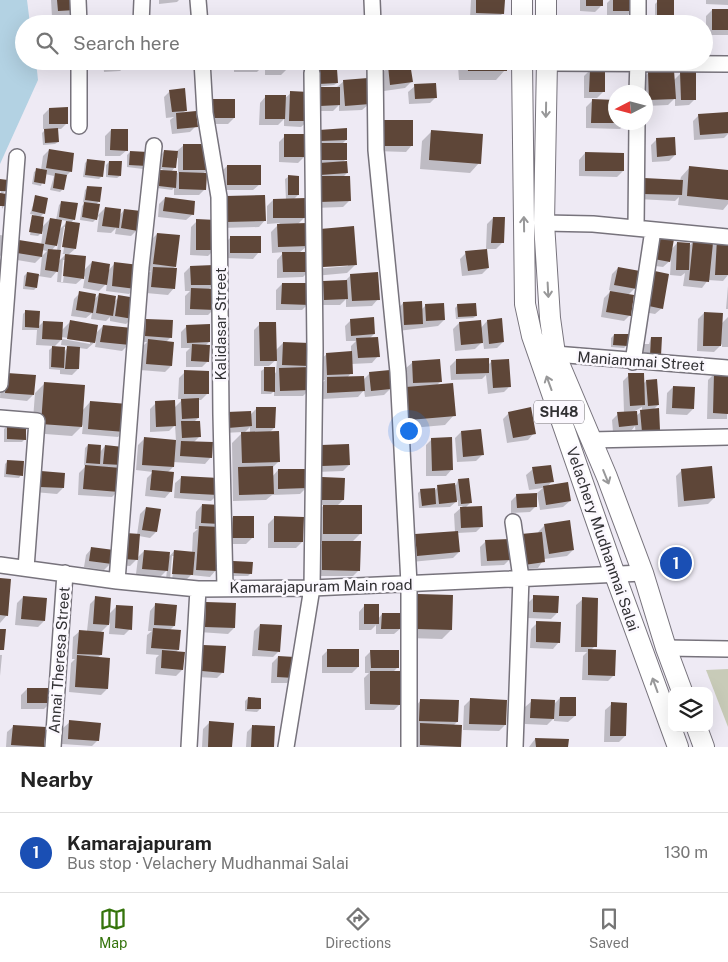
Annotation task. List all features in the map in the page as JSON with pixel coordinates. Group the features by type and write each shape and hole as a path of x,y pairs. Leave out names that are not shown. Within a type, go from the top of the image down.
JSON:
{"main road":[{"path":"522,0 522,15"},
{"path":"546,0 546,15"},
{"name":"Velachery Mudhanmai Salai","path":"522,70 525,304 532,336 615,575 678,747"},
{"name":"Velachery Mudhanmai Salai","path":"546,70 544,223 550,318 555,354 643,573 666,648 681,687"},
{"path":"698,732 704,747"}],"street":[{"path":"78,0 79,15"},
{"path":"141,15 142,0"},
{"path":"198,0 199,15"},
{"path":"372,0 373,15"},
{"path":"638,0 638,15"},
{"path":"713,64 728,64"},
{"path":"79,70 79,126"},
{"name":"Kalidasar Street","path":"203,70 205,113 219,197 220,415 225,588"},
{"path":"375,70 376,150 398,372 409,584 409,747"},
{"path":"638,70 638,85"},
{"path":"286,747 312,588 315,349 312,73"},
{"path":"636,228 637,130"},
{"path":"117,581 141,267 154,146"},
{"path":"0,384 17,157"},
{"path":"544,223 593,224 728,237"},
{"path":"633,362 653,230"},
{"name":"Maniammai Street","path":"555,354 633,362 728,368"},
{"path":"0,418 37,421 26,568"},
{"path":"590,440 728,436"},
{"path":"513,522 521,578 516,747"},
{"name":"Kamarajapuram Main road","path":"0,565 117,581 198,588 312,588 643,573"},
{"name":"Annai Theresa Street","path":"53,747 65,573"},
{"path":"189,747 198,588"},
{"path":"666,648 728,649"}],"green space":[{"path":"728,669 728,727 713,687 706,670"}],"water":[{"path":"0,0 27,0 29,15 15,15 15,70 37,70 38,80 0,164"}],"building":[{"path":"57,0 75,0 76,10 58,11"},
{"path":"476,0 505,0 504,14 476,13"},
{"path":"586,0 603,0 603,6 586,6"},
{"path":"613,0 634,0 634,11 613,11"},
{"path":"657,0 674,0 674,15 657,15"},
{"path":"712,9 728,9 728,30 713,30"},
{"path":"317,70 337,70 338,83 318,84"},
{"path":"388,70 411,70 413,82 390,85"},
{"path":"468,70 507,70 507,71"},
{"path":"590,70 605,70 605,92 589,92"},
{"path":"674,70 676,99 653,100 653,85 648,85 648,72"},
{"path":"680,72 696,72 696,100 681,100"},
{"path":"368,78 370,104 345,106 343,80"},
{"path":"436,83 437,98 415,99 414,84"},
{"path":"319,87 340,87 340,105 320,106"},
{"path":"185,88 187,111 172,112 169,90"},
{"path":"290,91 309,92 309,121 289,121"},
{"path":"265,95 286,95 285,119 265,119"},
{"path":"209,99 235,99 235,118 209,118"},
{"path":"592,99 608,100 608,123 591,123"},
{"path":"68,107 68,124 49,124 49,108"},
{"path":"196,111 198,127 177,129 176,113"},
{"path":"728,112 728,133 700,135 698,114"},
{"path":"381,120 413,120 413,146 381,146"},
{"path":"58,128 59,142 45,143 44,129"},
{"path":"347,128 347,140 320,141 319,130"},
{"path":"111,129 128,129 128,151 110,150"},
{"path":"431,130 483,134 481,164 429,160"},
{"path":"284,134 305,134 305,157 284,157"},
{"path":"675,137 676,155 657,157 656,138"},
{"path":"320,143 347,143 347,160 320,160"},
{"path":"183,144 208,144 208,170 183,170"},
{"path":"49,149 74,153 72,172 46,168"},
{"path":"164,150 178,151 176,168 162,167"},
{"path":"130,151 148,152 147,166 129,165"},
{"path":"585,152 624,153 624,171 585,171"},
{"path":"87,159 105,161 103,177 85,175"},
{"path":"109,161 122,161 121,176 108,175"},
{"path":"347,161 348,173 320,175 319,163"},
{"path":"227,165 261,165 261,185 227,185"},
{"path":"689,166 728,170 728,200 687,196"},
{"path":"36,168 47,170 45,184 34,182"},
{"path":"160,170 177,171 176,188 159,186"},
{"path":"179,172 207,173 206,190 179,189"},
{"path":"55,173 67,175 64,190 53,188"},
{"path":"288,175 299,176 299,195 288,195"},
{"path":"319,176 350,176 351,201 319,202"},
{"path":"644,178 683,180 682,195 643,194"},
{"path":"0,179 8,180 7,191 0,191"},
{"path":"87,186 102,187 100,202 85,200"},
{"path":"0,193 7,194 6,206 0,206"},
{"path":"35,195 48,198 45,214 32,211"},
{"path":"265,195 266,221 226,222 226,196"},
{"path":"165,197 195,201 194,215 163,211"},
{"path":"306,198 306,218 273,218 273,199"},
{"path":"61,201 78,203 75,220 59,217"},
{"path":"84,202 100,204 97,220 82,217"},
{"path":"105,207 121,209 119,228 102,226"},
{"path":"124,209 141,211 138,231 121,228"},
{"path":"32,215 44,217 42,234 29,232"},
{"path":"493,217 505,217 504,243 491,243"},
{"path":"50,218 62,220 57,246 45,244"},
{"path":"196,219 216,220 216,250 196,250"},
{"path":"66,221 80,223 76,249 62,247"},
{"path":"307,223 308,246 278,247 277,224"},
{"path":"354,226 357,265 323,267 320,229"},
{"path":"157,233 180,235 176,267 153,264"},
{"path":"230,236 261,236 261,253 230,253"},
{"path":"657,236 674,239 670,262 654,259"},
{"path":"717,239 728,240 728,275 715,275"},
{"path":"19,240 44,244 42,257 17,253"},
{"path":"693,241 713,243 709,282 689,280"},
{"path":"677,242 690,243 689,270 676,270"},
{"path":"48,249 61,250 58,272 45,270"},
{"path":"487,249 489,268 468,271 465,251"},
{"path":"282,252 310,252 310,272 283,272"},
{"path":"65,254 86,256 84,279 63,276"},
{"path":"92,261 110,264 107,285 88,282"},
{"path":"114,262 139,265 136,289 112,286"},
{"path":"214,265 215,285 191,285 190,266"},
{"path":"153,267 177,268 175,289 151,287"},
{"path":"618,267 640,271 637,289 614,285"},
{"path":"650,270 669,274 663,309 644,305"},
{"path":"27,272 39,274 37,288 25,286"},
{"path":"378,272 380,300 352,301 350,274"},
{"path":"347,280 348,299 324,300 323,281"},
{"path":"282,283 310,283 310,305 281,304"},
{"path":"191,288 216,289 215,310 190,309"},
{"path":"79,291 96,294 93,313 76,310"},
{"path":"610,291 634,295 631,316 606,312"},
{"path":"99,293 116,296 113,316 96,313"},
{"path":"118,295 136,298 133,319 115,316"},
{"path":"422,301 423,324 404,325 403,302"},
{"path":"444,303 445,320 426,321 425,304"},
{"path":"476,303 477,316 458,317 457,304"},
{"path":"25,310 40,311 39,328 25,327"},
{"path":"704,312 723,313 721,346 703,346"},
{"path":"374,317 375,334 351,336 350,319"},
{"path":"502,318 504,342 489,344 487,320"},
{"path":"146,319 173,320 172,338 145,336"},
{"path":"70,320 98,325 95,343 67,339"},
{"path":"481,320 483,343 461,345 459,322"},
{"path":"43,321 63,322 62,340 42,339"},
{"path":"259,322 276,322 277,361 260,361"},
{"path":"210,324 210,342 187,343 186,325"},
{"path":"103,325 132,328 130,345 100,342"},
{"path":"614,334 629,334 628,346 613,345"},
{"path":"378,337 380,357 358,358 356,338"},
{"path":"651,337 662,337 661,356 650,356"},
{"path":"148,339 174,342 172,366 146,364"},
{"path":"283,342 310,343 309,366 282,365"},
{"path":"192,344 210,345 209,362 191,361"},
{"path":"52,346 65,347 64,368 51,367"},
{"path":"67,346 80,347 79,369 65,369"},
{"path":"352,351 353,374 327,375 326,353"},
{"path":"489,358 489,373 456,374 456,359"},
{"path":"440,359 442,382 413,383 412,361"},
{"path":"509,359 511,387 493,388 491,360"},
{"path":"264,367 275,367 275,392 264,391"},
{"path":"310,367 310,390 280,391 279,368"},
{"path":"184,370 209,371 209,394 184,394"},
{"path":"390,370 391,389 371,391 369,372"},
{"path":"7,373 36,375 34,395 5,393"},
{"path":"628,373 644,373 645,405 630,406"},
{"path":"714,373 728,373 728,414 713,413"},
{"path":"364,376 365,391 327,393 327,377"},
{"path":"657,379 659,405 648,406 646,380"},
{"path":"44,382 85,385 82,427 41,424"},
{"path":"453,383 456,416 409,420 406,387"},
{"path":"673,386 695,387 694,409 672,408"},
{"path":"199,398 199,418 182,419 181,399"},
{"path":"175,400 176,426 156,427 155,401"},
{"path":"90,401 128,404 125,432 88,429"},
{"path":"256,407 276,407 275,428 256,428"},
{"path":"531,407 536,434 513,438 508,412"},
{"path":"659,408 660,430 642,432 640,410"},
{"path":"251,411 252,426 228,428 227,412"},
{"path":"637,411 638,425 619,427 617,412"},
{"path":"181,421 200,421 201,437 182,438"},
{"path":"7,425 26,425 26,440 7,439"},
{"path":"481,429 484,455 463,457 461,431"},
{"path":"279,431 280,462 242,463 241,432"},
{"path":"144,437 176,440 174,467 142,465"},
{"path":"452,437 453,470 432,471 431,438"},
{"path":"181,441 213,442 212,458 180,456"},
{"path":"88,444 101,445 100,464 86,463"},
{"path":"349,444 350,465 322,466 321,445"},
{"path":"105,445 123,447 122,465 103,464"},
{"path":"7,460 24,461 23,476 6,474"},
{"path":"85,465 121,468 119,492 83,489"},
{"path":"551,465 554,482 535,484 532,467"},
{"path":"273,466 274,494 239,495 238,467"},
{"path":"712,466 715,498 684,501 681,469"},
{"path":"278,469 307,469 308,488 278,489"},
{"path":"152,470 174,472 172,492 150,490"},
{"path":"41,471 65,473 64,488 40,487"},
{"path":"181,476 219,478 218,495 180,493"},
{"path":"322,477 345,478 344,500 322,500"},
{"path":"469,478 472,503 461,504 458,479"},
{"path":"568,482 571,501 546,505 543,486"},
{"path":"455,483 457,502 439,504 437,485"},
{"path":"435,488 436,504 422,506 420,489"},
{"path":"537,493 537,507 517,508 516,494"},
{"path":"202,504 221,505 220,524 201,523"},
{"path":"323,505 362,505 362,534 323,534"},
{"path":"482,506 483,527 461,528 460,507"},
{"path":"146,507 161,509 157,532 142,530"},
{"path":"233,516 254,516 254,538 232,538"},
{"path":"274,516 304,517 303,542 274,542"},
{"path":"570,520 574,550 549,554 544,524"},
{"path":"199,526 220,527 217,571 196,570"},
{"path":"458,531 460,552 417,556 415,534"},
{"path":"542,532 545,562 524,565 521,534"},
{"path":"126,533 140,534 138,560 123,559"},
{"path":"510,539 511,560 487,561 485,540"},
{"path":"322,541 361,541 360,571 322,570"},
{"path":"91,547 114,550 112,564 89,561"},
{"path":"144,550 170,552 168,571 142,569"},
{"path":"174,550 195,552 193,575 172,574"},
{"path":"233,561 253,562 252,574 232,573"},
{"path":"0,578 11,579 8,616 0,615"},
{"path":"418,594 453,595 452,630 417,629"},
{"path":"533,595 559,596 558,613 533,612"},
{"path":"23,596 47,598 45,621 21,619"},
{"path":"95,596 111,598 109,625 93,624"},
{"path":"582,597 598,598 597,647 581,647"},
{"path":"206,602 236,603 235,628 205,627"},
{"path":"155,603 177,605 175,626 154,625"},
{"path":"364,604 379,604 379,624 364,624"},
{"path":"116,605 133,606 132,630 115,628"},
{"path":"382,613 402,613 402,629 381,629"},
{"path":"536,621 561,622 560,643 536,642"},
{"path":"260,624 282,625 280,652 258,650"},
{"path":"153,628 181,630 179,650 151,648"},
{"path":"0,629 6,629 4,650 0,650"},
{"path":"79,630 104,632 102,655 77,654"},
{"path":"203,645 226,646 224,673 202,671"},
{"path":"327,649 359,649 359,667 327,667"},
{"path":"588,649 616,650 615,676 588,675"},
{"path":"162,650 185,652 183,670 161,668"},
{"path":"370,650 399,650 399,668 371,668"},
{"path":"77,655 110,658 108,689 75,687"},
{"path":"278,656 295,657 294,678 277,677"},
{"path":"370,671 401,671 401,705 370,704"},
{"path":"27,688 51,688 51,703 27,703"},
{"path":"248,697 261,698 261,709 247,709"},
{"path":"560,697 576,697 576,716 559,716"},
{"path":"470,698 507,700 506,725 469,724"},
{"path":"420,699 459,700 458,722 419,721"},
{"path":"531,699 555,700 554,719 530,718"},
{"path":"611,702 627,703 626,736 610,736"},
{"path":"69,720 101,723 99,741 68,739"},
{"path":"209,721 234,723 232,747 208,747"},
{"path":"420,723 462,725 461,747 420,745"},
{"path":"13,725 46,727 44,747 11,745"},
{"path":"252,725 275,726 274,747 251,747"},
{"path":"535,738 569,739 568,747 536,747"}],"place":[{"name":"Kamarajapuram","path":"676,563"}]}
